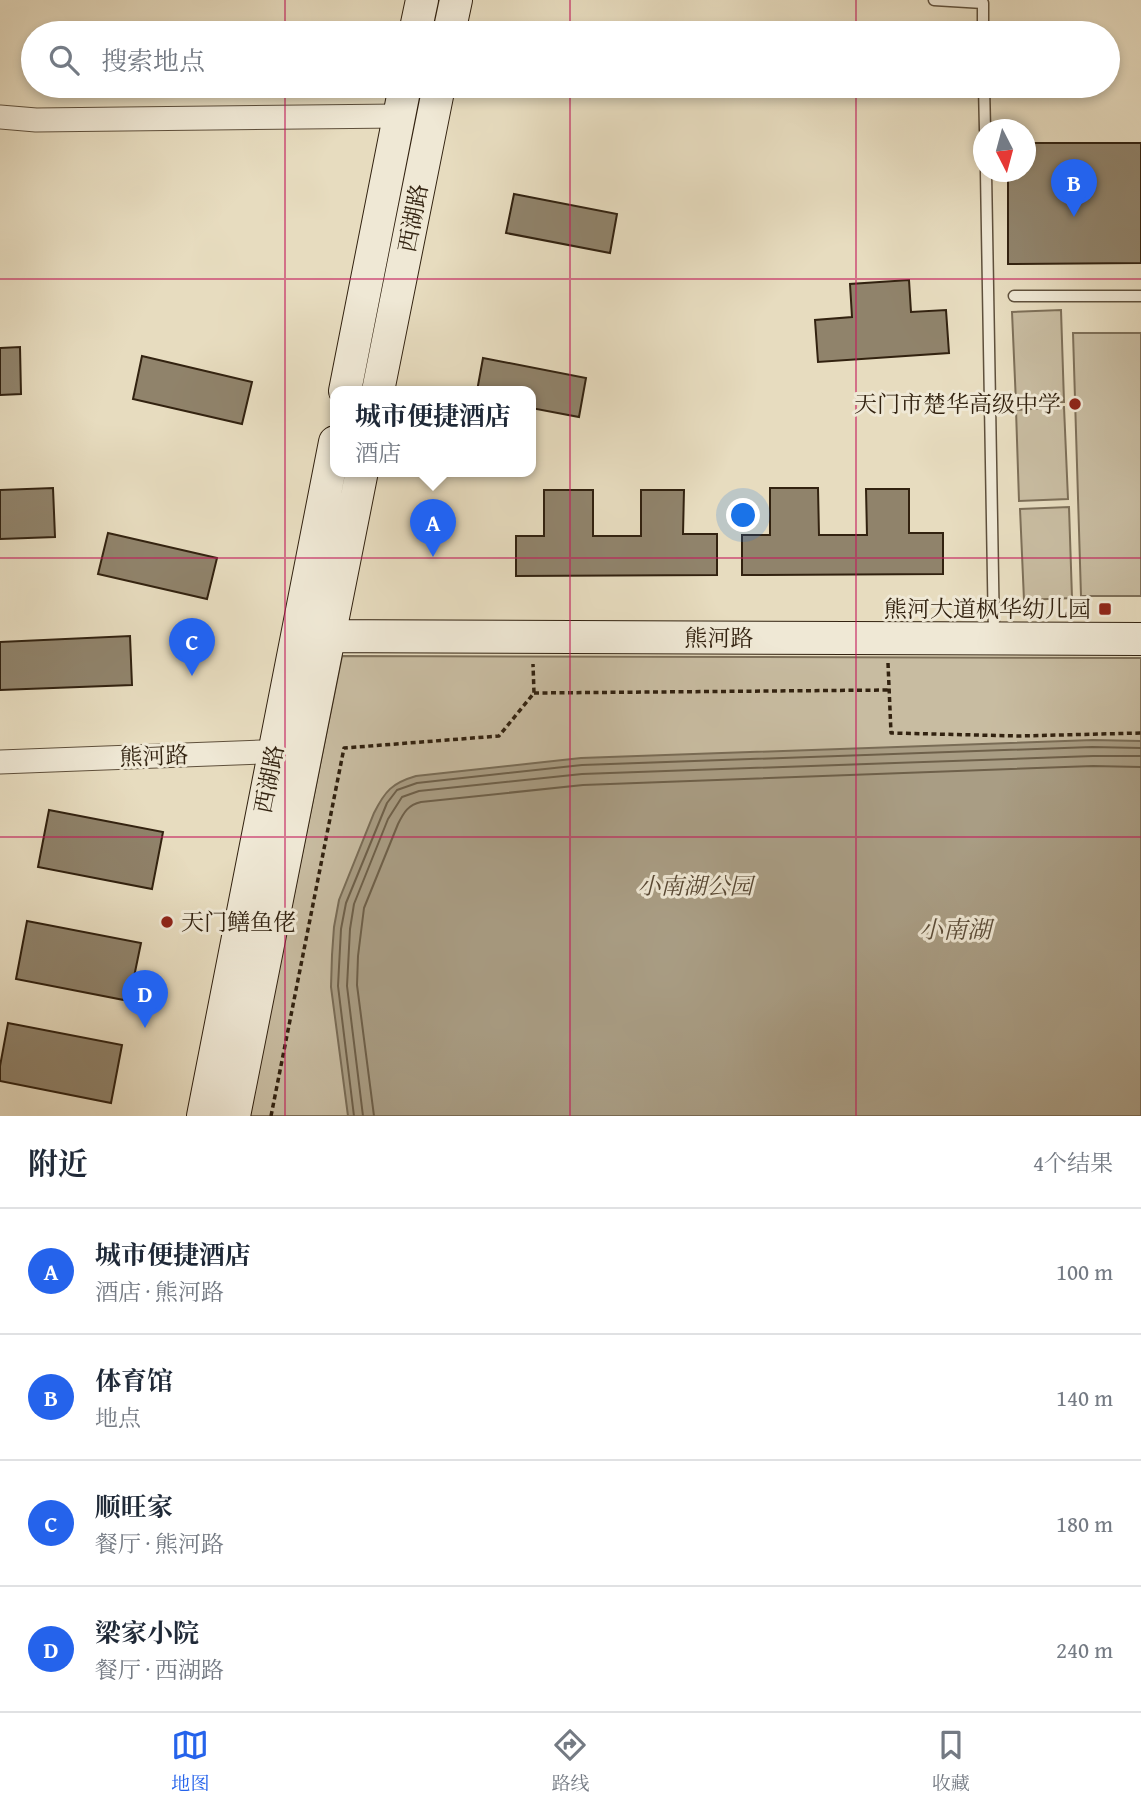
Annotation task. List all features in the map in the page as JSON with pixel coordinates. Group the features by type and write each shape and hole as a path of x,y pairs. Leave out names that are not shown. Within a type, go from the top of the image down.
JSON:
{"main road":[{"path":"418,21 422,0"},
{"path":"452,21 456,0"},
{"name":"西湖路","path":"346,386 403,98"},
{"name":"西湖路","path":"379,386 437,98"},
{"name":"西湖路","path":"204,1116 330,468"},
{"name":"西湖路","path":"234,1116 361,477"},
{"name":"熊河路","path":"297,636 1141,639"}],"street":[{"path":"0,117 36,120 399,116"},
{"name":"熊河路","path":"0,762 307,750"}],"lane":[{"path":"934,0 983,3 983,21"},
{"path":"984,98 985,119"},
{"path":"986,182 994,638"},
{"path":"1014,296 1141,296"}],"path":[{"path":"271,1116 344,748 499,736 534,693 533,638"},
{"path":"887,638 891,733 1019,736 1141,733"},
{"path":"534,693 890,690"}],"green space":[{"path":"1061,310 1064,402 1016,403 1012,312"},
{"path":"1073,333 1141,333 1141,596 1081,596"},
{"path":"1064,407 1068,499 1019,501 1016,410"},
{"path":"1069,507 1072,598 1024,600 1020,509"},
{"name":"小南湖","path":"342,656 1141,658 1141,1116 249,1116"}],"water":[{"name":"小南湖","path":"1093,740 1141,741 1141,1116 348,1116 331,987 334,927 339,900 374,813 386,793 395,785 416,776 581,758"}],"building":[{"path":"1036,143 1141,143 1141,263 1008,264 1008,182 1036,182"},
{"path":"514,194 617,214 610,253 506,233"},
{"path":"909,280 911,312 946,310 949,353 818,362 815,320 852,317 850,284"},
{"path":"20,347 21,394 0,395 0,348"},
{"path":"142,356 252,382 242,424 133,399"},
{"path":"483,358 586,378 579,417 536,409 536,386 478,386"},
{"path":"53,488 55,537 0,539 0,490"},
{"path":"770,488 818,488 819,535 867,535 866,489 909,489 909,533 943,533 943,574 742,575 742,535 770,535"},
{"path":"544,490 593,490 593,536 641,536 641,490 684,490 683,534 717,534 717,575 516,576 516,536 544,536"},
{"path":"108,533 217,558 207,599 98,574"},
{"path":"130,636 132,685 0,690 0,642"},
{"path":"49,810 163,832 152,889 38,867"},
{"path":"27,921 141,943 129,1001 16,979"},
{"path":"8,1023 122,1045 111,1103 0,1081"}],"place":[{"name":"体育馆","path":"1074,217"},
{"name":"天门市楚华高级中学","path":"1075,404"},
{"name":"城市便捷酒店","path":"433,557"},
{"name":"熊河大道枫华幼儿园","path":"1105,609"},
{"name":"顺旺家","path":"192,676"},
{"name":"天门鳝鱼佬","path":"167,922"},
{"name":"梁家小院","path":"145,1028"}],"park label":[{"name":"小南湖公园","path":"695,886"}]}
